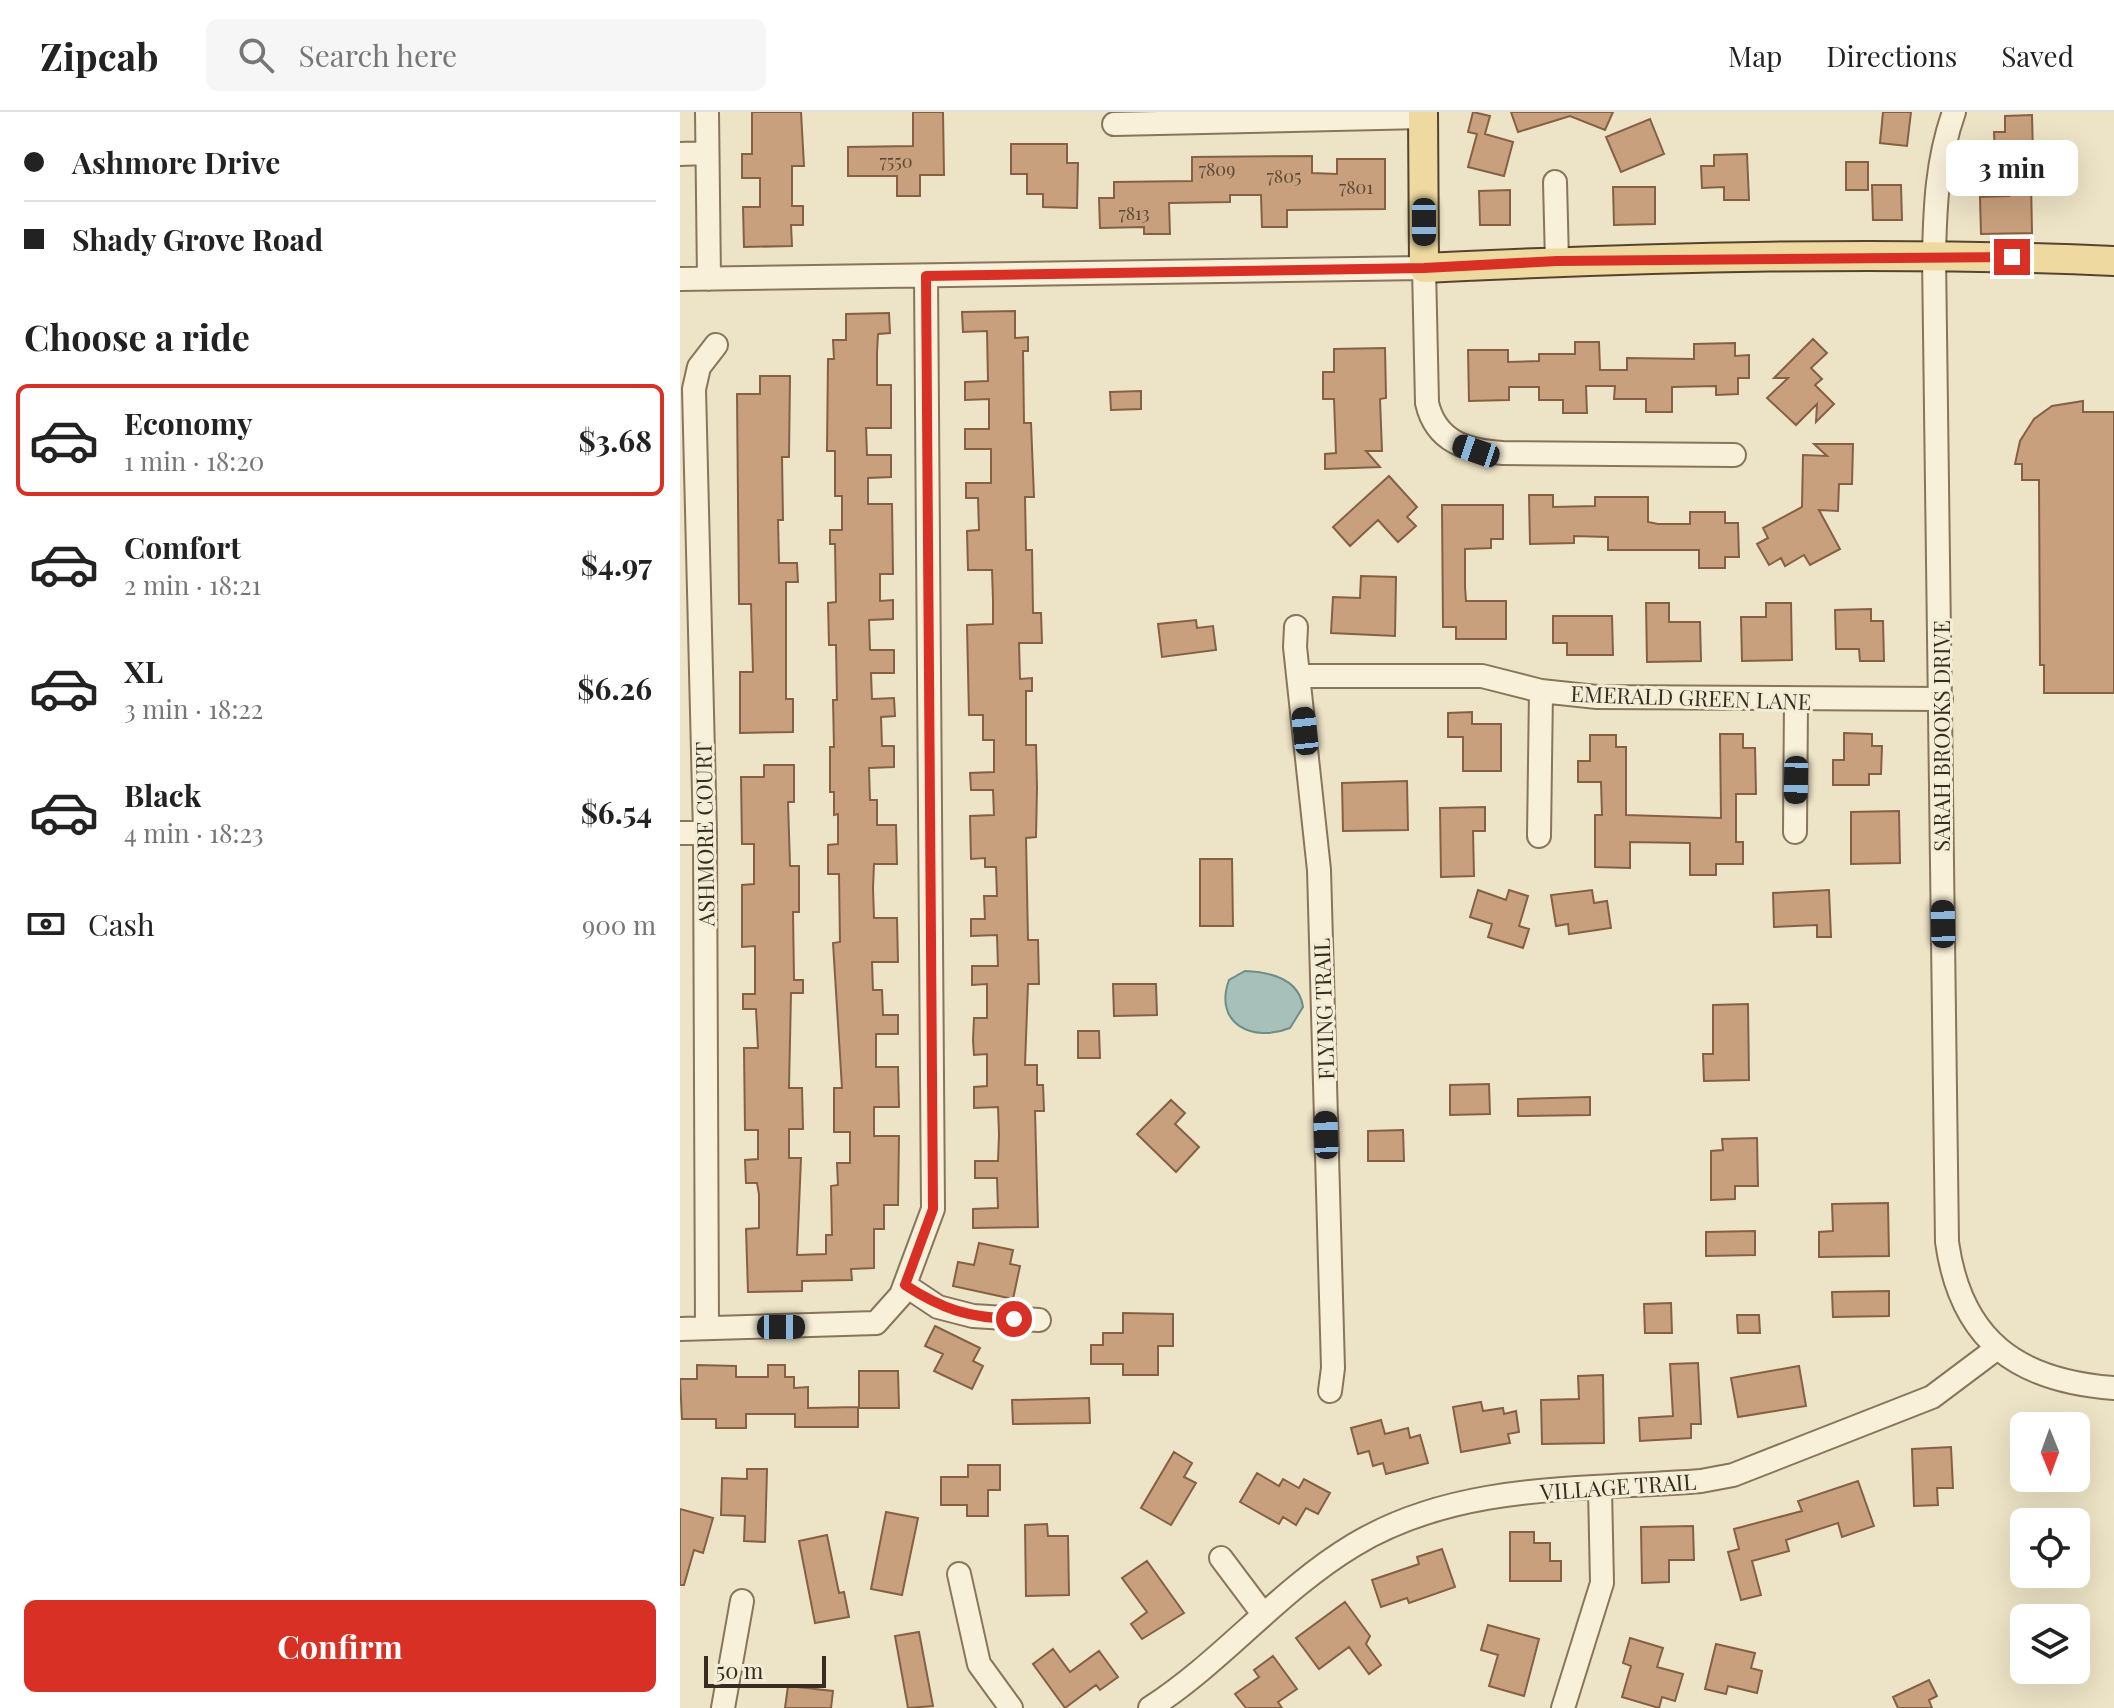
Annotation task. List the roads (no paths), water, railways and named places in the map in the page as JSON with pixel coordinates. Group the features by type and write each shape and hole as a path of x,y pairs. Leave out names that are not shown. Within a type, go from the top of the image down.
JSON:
{"main road":[{"path":"1423,115 1424,268 1557,261 1934,257 2114,261"}],"street":[{"path":"707,112 709,279"},
{"name":"SARAH BROOKS DRIVE","path":"1954,112 1942,146 1935,192 1934,257 1947,1242 1951,1274 1961,1299 1996,1349"},
{"path":"1114,124 1423,115"},
{"path":"680,154 707,153"},
{"path":"1555,182 1557,261"},
{"path":"680,279 1424,268 1427,403 1430,418 1441,433 1455,444 1476,451 1503,453 1734,455"},
{"path":"680,1329 876,1323 891,1310 905,1285 933,1209 926,276"},
{"name":"ASHMORE COURT","path":"707,1328 705,833 694,389 699,367 716,345"},
{"name":"FLYING TRAIL","path":"1296,627 1319,870 1333,1368 1330,1391"},
{"name":"EMERALD GREEN LANE","path":"1299,676 1455,674 1482,676 1541,691 1597,697 1796,701 1941,699"},
{"path":"1539,836 1541,691"},
{"path":"1795,832 1796,701"},
{"path":"680,833 705,833"},
{"path":"905,1285 938,1307 973,1316 1039,1320"},
{"path":"1996,1349 2055,1380 2114,1388"},
{"name":"VILLAGE TRAIL","path":"1161,1705 1263,1614 1353,1546 1410,1518 1463,1500 1701,1481 1733,1475 1932,1397 1996,1349"},
{"path":"1563,1708 1602,1583 1600,1489"},
{"path":"1221,1558 1263,1614"},
{"path":"959,1574 979,1664 1011,1708"},
{"path":"723,1708 742,1601"}],"water":[{"path":"1245,971 1282,978 1296,989 1303,1007 1290,1028 1263,1033 1250,1031 1232,1018 1227,1008 1229,980"}]}
